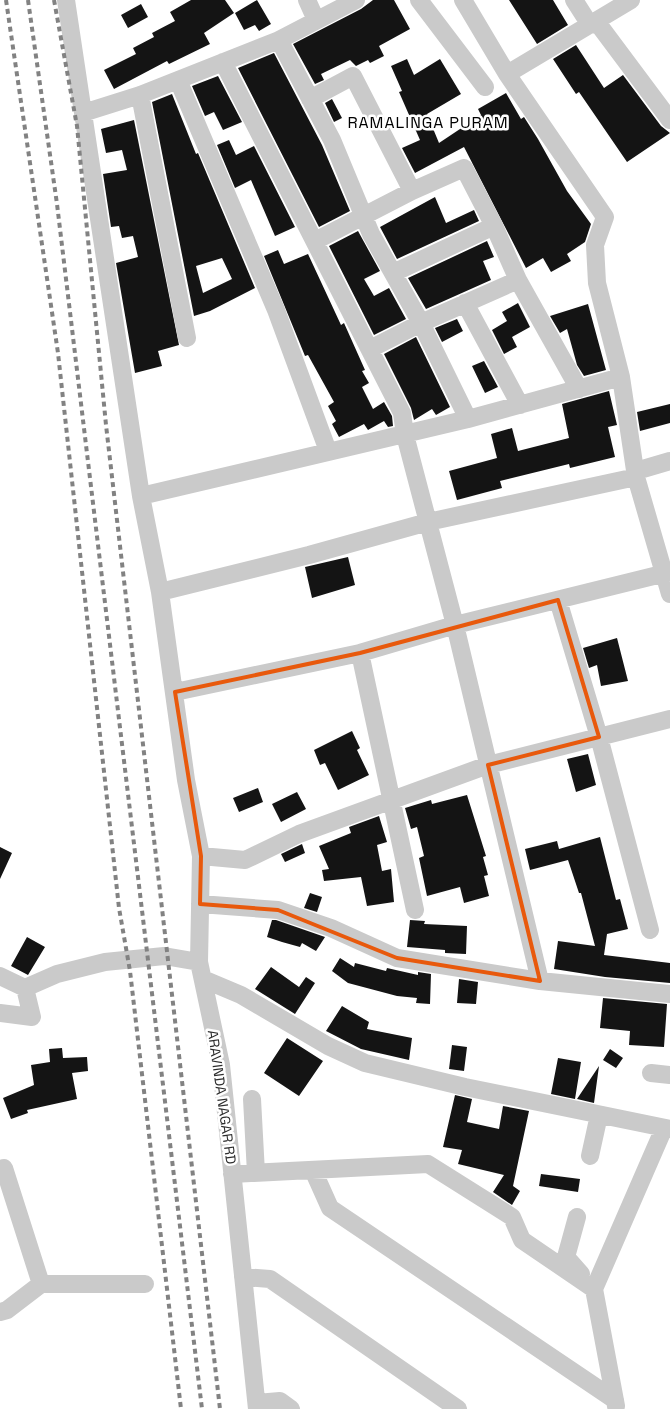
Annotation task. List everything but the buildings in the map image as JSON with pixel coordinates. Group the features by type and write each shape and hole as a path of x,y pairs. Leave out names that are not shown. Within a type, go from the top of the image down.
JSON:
{"street":[{"name":"ARAVINDA NAGAR RD","path":"66,0 142,496 160,592 186,780 201,856 201,970 220,1065 257,1406"},
{"path":"307,0 316,20"},
{"path":"84,113 140,95 279,40 356,0"},
{"path":"419,0 485,87"},
{"path":"462,0 507,74 606,217 595,245 598,283 621,377 636,474 667,573 670,594"},
{"path":"574,0 670,120"},
{"path":"507,74 631,0"},
{"path":"279,40 332,140 364,216 421,323 468,419"},
{"path":"223,62 402,413 540,981"},
{"path":"310,99 353,76 412,191"},
{"path":"178,80 276,310 328,451"},
{"path":"140,95 187,338"},
{"path":"315,241 412,191 464,168 494,226 518,280 578,389"},
{"path":"393,273 494,226"},
{"path":"370,349 421,323 518,280"},
{"path":"465,303 520,405"},
{"path":"142,496 328,451 406,435 621,377"},
{"path":"160,592 309,556 428,522 636,474 670,462"},
{"path":"175,692 360,652 455,625 667,573"},
{"path":"558,600 599,736 650,930"},
{"path":"360,652 415,910"},
{"path":"201,856 245,860 299,834 488,765 670,718"},
{"path":"200,904 278,910 331,928 396,958 540,981 670,994"},
{"path":"0,976 25,988 57,974 104,962 164,956 201,970 328,1046 365,1063 667,1129 594,1289"},
{"path":"0,1013 32,1017 25,988"},
{"path":"651,1073 670,1075"},
{"path":"252,1099 256,1173"},
{"path":"590,1156 599,1115"},
{"path":"232,1174 428,1164 512,1217 522,1240 594,1289"},
{"path":"0,1169 4,1168 41,1284"},
{"path":"313,1170 330,1208 616,1405"},
{"path":"577,1217 566,1257 594,1289 616,1405"},
{"path":"243,1277 270,1278 458,1409"},
{"path":"0,1312 6,1310 41,1284 145,1284"},
{"path":"257,1406 280,1401 291,1409"}],"highlighted area":[{"path":"558,600 599,737 488,765 540,981 397,958 278,910 200,904 201,856 175,692 360,653"}],"railway":[{"path":"6,0 58,353 119,908 130,971 181,1409"},
{"path":"28,0 57,204 202,1409"},
{"path":"54,0 77,126 106,425 220,1409"}],"district":[{"name":"RAMALINGA PURAM","path":"428,122"}]}
